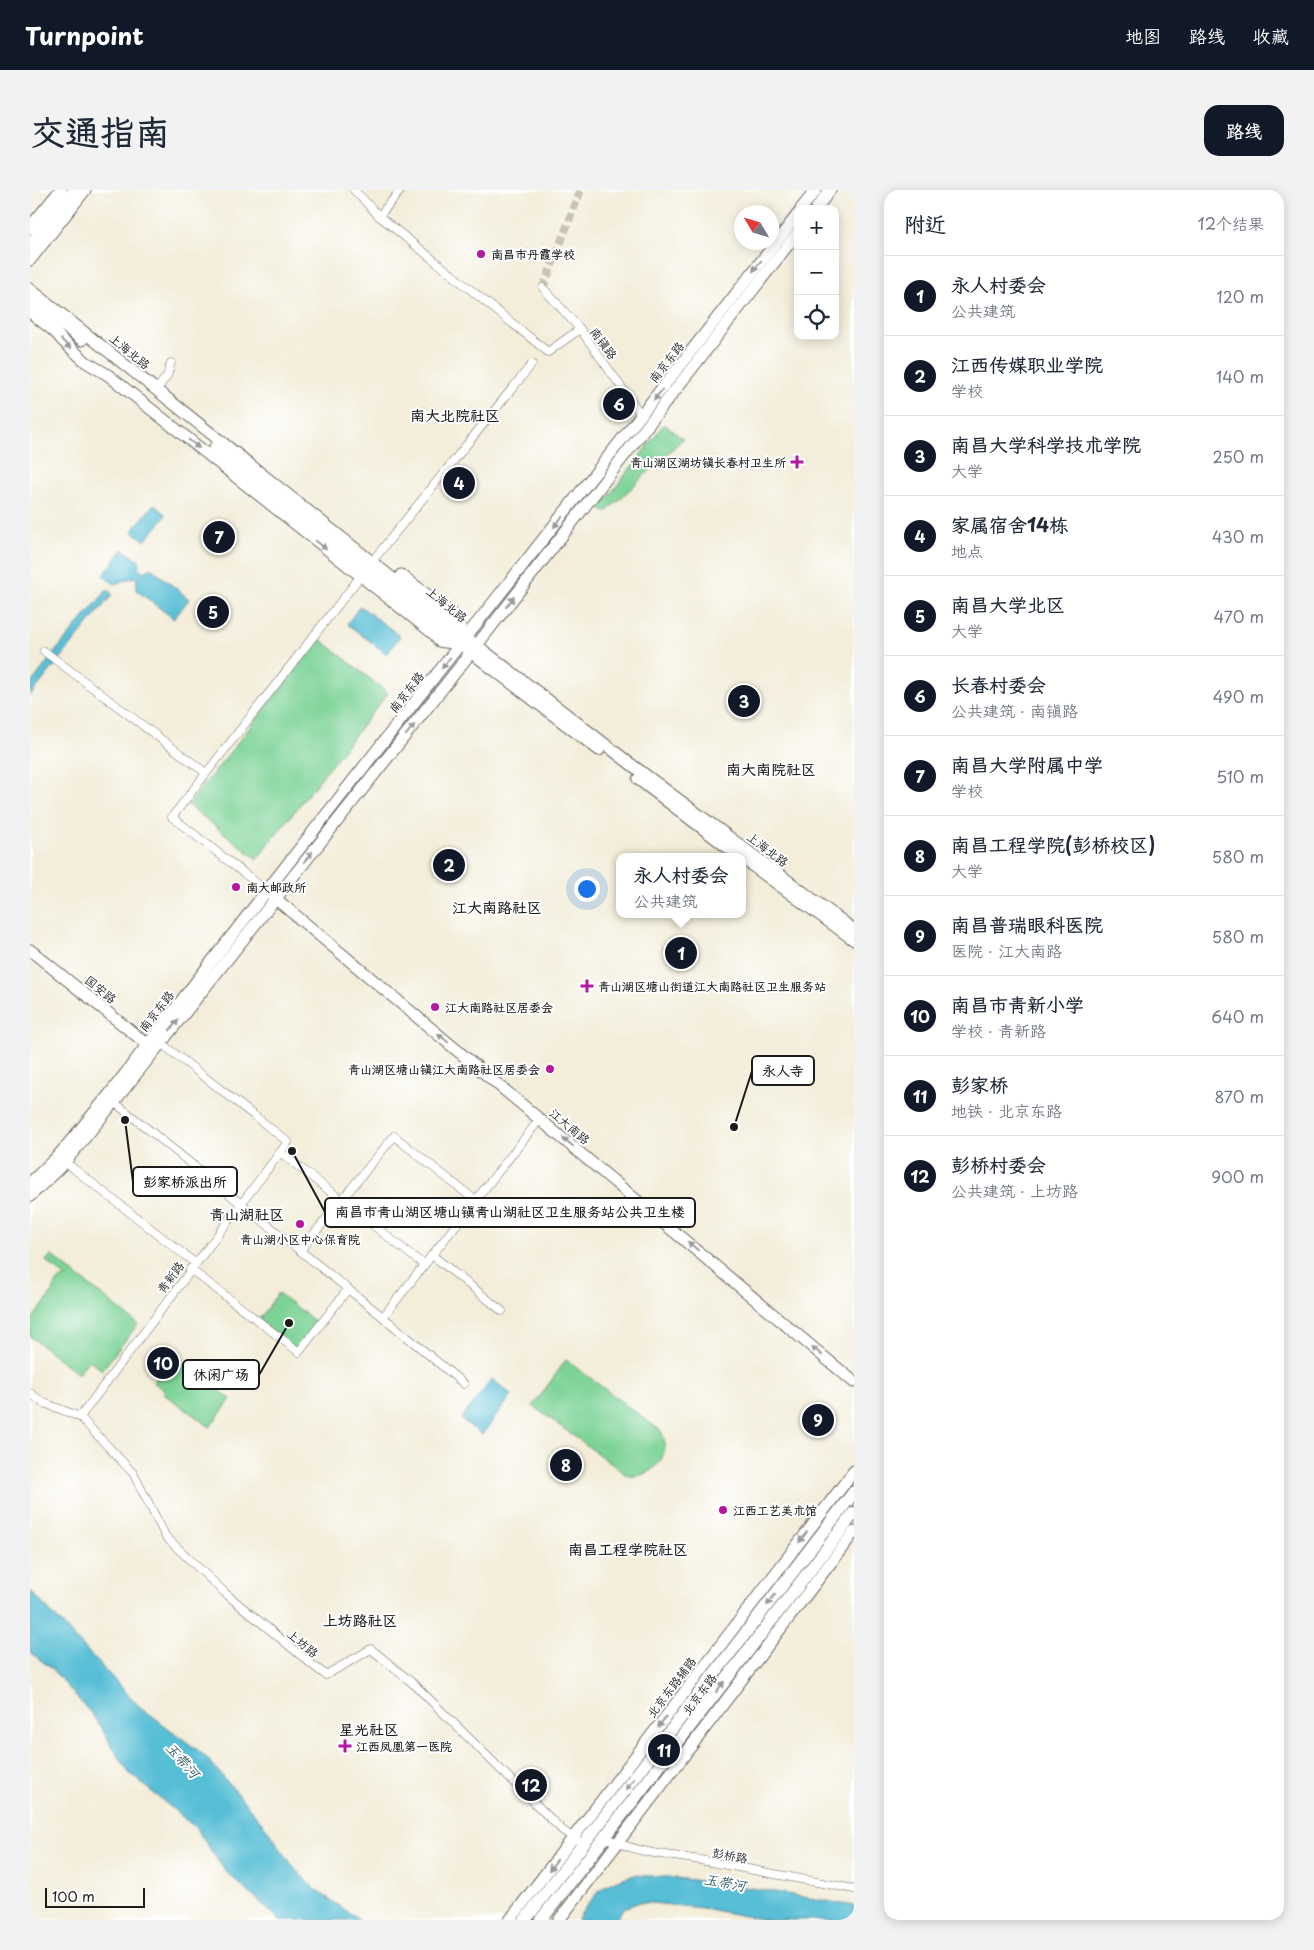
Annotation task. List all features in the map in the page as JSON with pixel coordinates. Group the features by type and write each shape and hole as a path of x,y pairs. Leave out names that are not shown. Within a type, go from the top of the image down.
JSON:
{"main road":[{"path":"30,220 54,190"},
{"path":"30,228 61,190"},
{"path":"30,245 75,190"},
{"path":"30,260 84,190"},
{"path":"804,205 816,190"},
{"path":"819,205 830,190"},
{"name":"南京东路","path":"30,1183 58,1156 154,1044 271,895 463,640 642,416 794,219"},
{"name":"南京东路","path":"271,895 474,649 794,237"},
{"path":"30,281 158,387"},
{"name":"上海北路","path":"30,289 158,387 368,566"},
{"name":"上海北路","path":"30,300 736,853"},
{"path":"30,312 55,332 86,362 108,375 368,566 439,641 463,640"},
{"name":"上海北路","path":"474,649 854,930"},
{"name":"上海北路","path":"746,861 854,940"},
{"name":"江大南路","path":"271,895 854,1382"},
{"name":"国安路","path":"30,950 154,1044"},
{"name":"南京东路","path":"30,1196 65,1162 114,1102 154,1044"},
{"name":"北京东路辅路","path":"510,1920 579,1841 854,1471"},
{"name":"北京东路","path":"525,1920 579,1841 854,1492"},
{"name":"北京东路","path":"542,1920 854,1513"},
{"path":"559,1920 854,1532"}],"street":[{"path":"354,190 379,216 548,352 580,330"},
{"path":"379,216 401,190"},
{"name":"南镇路","path":"543,288 580,330 642,416"},
{"path":"158,387 167,376 171,363"},
{"path":"271,895 172,817 368,566 532,364"},
{"path":"46,653 206,773"},
{"path":"154,1044 288,1142 280,1152 424,1265"},
{"path":"114,1102 348,1288 464,1384"},
{"path":"383,1317 540,1119"},
{"path":"300,1251 394,1136 475,1200"},
{"name":"青新路","path":"80,1417 280,1152"},
{"path":"65,1162 299,1352 348,1288"},
{"path":"432,1255 502,1311"},
{"name":"上坊路","path":"30,1393 42,1402 80,1417 133,1473 166,1537 225,1593 326,1675 370,1649 416,1686 562,1830 579,1841"},
{"name":"彭桥路","path":"605,1837 617,1844 645,1853 696,1860 854,1889"}],"green space":[{"path":"664,424 683,439 606,512 600,508"},
{"path":"320,639 388,693 257,859 188,805"},
{"path":"51,1255 138,1324 102,1370 89,1360 78,1374 30,1336 30,1322 49,1297 58,1281 66,1277 46,1261"},
{"path":"278,1293 320,1325 299,1352 258,1321"},
{"path":"172,1356 231,1399 210,1427 163,1393 165,1391 153,1382"},
{"path":"566,1360 661,1431 665,1448 659,1463 653,1469 637,1476 628,1476 533,1406"}],"water":[{"path":"154,504 166,515 145,541 132,531"},
{"path":"123,549 140,562 138,568 145,572 151,568 189,599 174,619 136,590 137,580 134,577 115,584 103,576"},
{"path":"108,589 112,595 30,696 30,685 54,653"},
{"path":"360,606 400,636 387,654 347,624"},
{"path":"492,1379 512,1395 482,1435 461,1419"},
{"name":"玉带河","path":"30,1590 139,1706 204,1755 270,1833 295,1869 316,1890 360,1920 280,1920 224,1870 196,1828 129,1773 94,1717 52,1669 30,1652"},
{"path":"635,1875 718,1883 854,1906 854,1920 766,1920 702,1908 640,1902 624,1908 615,1920 577,1920 600,1890 615,1881"}],"tunnel":[{"path":"543,288 581,190"}],"place":[{"name":"南昌市丹霞学校","path":"481,254"},
{"name":"长春村委会","path":"619,404"},
{"name":"青山湖区湖坊镇长春村卫生所","path":"797,462"},
{"name":"家属宿舍14栋","path":"459,483"},
{"name":"南昌大学附属中学","path":"219,537"},
{"name":"南昌大学北区","path":"213,612"},
{"name":"南昌大学科学技术学院","path":"744,701"},
{"name":"江西传媒职业学院","path":"449,865"},
{"name":"南大邮政所","path":"236,887"},
{"name":"永人村委会","path":"681,953"},
{"name":"青山湖区塘山街道江大南路社区卫生服务站","path":"587,986"},
{"name":"江大南路社区居委会","path":"435,1007"},
{"name":"青山湖区塘山镇江大南路社区居委会","path":"550,1069"},
{"name":"彭家桥派出所","path":"125,1120"},
{"name":"永人寺","path":"734,1127"},
{"name":"南昌市青山湖区塘山镇青山湖社区卫生服务站公共卫生楼","path":"292,1151"},
{"name":"青山湖小区中心保育院","path":"300,1224"},
{"name":"休闲广场","path":"289,1323"},
{"name":"南昌市青新小学","path":"163,1363"},
{"name":"南昌普瑞眼科医院","path":"818,1420"},
{"name":"南昌工程学院(彭桥校区)","path":"566,1465"},
{"name":"江西工艺美术馆","path":"723,1510"},
{"name":"江西凤凰第一医院","path":"345,1746"},
{"name":"彭家桥","path":"664,1750"},
{"name":"彭桥村委会","path":"531,1785"}],"district":[{"name":"南大北院社区","path":"455,414"},
{"name":"南大南院社区","path":"771,768"},
{"name":"江大南路社区","path":"497,906"},
{"name":"青山湖社区","path":"247,1213"},
{"name":"南昌工程学院社区","path":"628,1548"},
{"name":"上坊路社区","path":"360,1619"},
{"name":"星光社区","path":"369,1728"}]}
